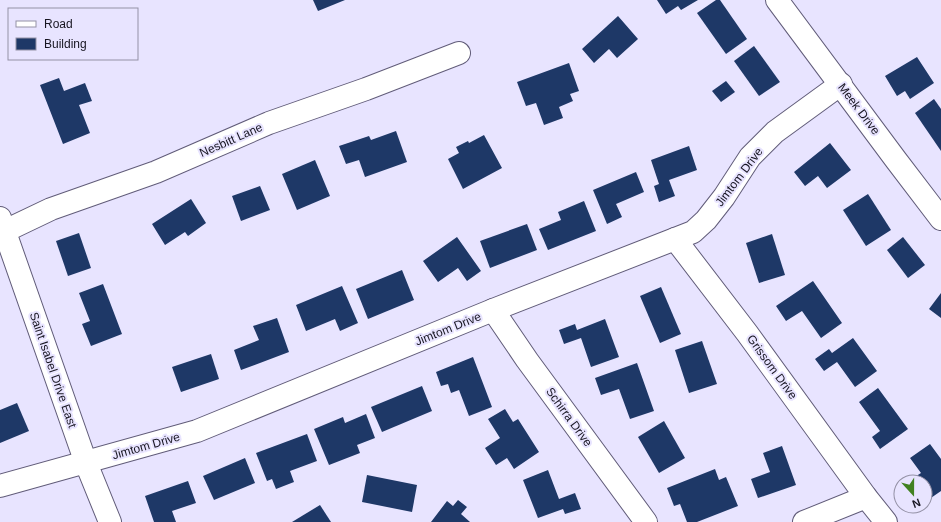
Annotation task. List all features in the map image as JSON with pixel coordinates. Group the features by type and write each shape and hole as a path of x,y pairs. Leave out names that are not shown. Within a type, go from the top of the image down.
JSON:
{"street":[{"name":"Meek Drive","path":"777,0 941,219"},
{"name":"Nesbitt Lane","path":"2,224 156,172 269,123 366,89 459,53"},
{"name":"Jimtom Drive","path":"0,486 196,431 493,310 693,232 706,220 724,197 750,157 775,132 841,84"},
{"name":"Saint Isabel Drive East","path":"2,224 86,463 110,522"},
{"name":"Grissom Drive","path":"675,240 747,333 866,497 886,522"},
{"name":"Schirra Drive","path":"493,310 527,360 646,522"},
{"path":"804,522 866,497"}],"building":[{"path":"313,0 345,0 318,11"},
{"path":"657,0 698,0 681,10 678,6 666,14"},
{"path":"716,0 720,0 747,39 726,54 697,13"},
{"path":"618,16 638,39 617,58 609,49 594,63 582,49"},
{"path":"754,46 780,82 759,96 734,61"},
{"path":"917,57 934,83 910,99 905,91 897,96 885,76"},
{"path":"569,63 579,91 570,94 573,101 559,107 563,118 544,125 536,103 526,106 517,82"},
{"path":"59,78 64,91 85,83 92,101 79,105 90,133 63,144 40,85"},
{"path":"726,81 735,92 721,102 712,91"},
{"path":"934,99 941,109 941,151 915,113"},
{"path":"396,131 407,162 365,177 359,160 346,164 339,146 369,136 371,140"},
{"path":"484,135 502,168 463,189 448,159 459,153 456,147 468,141 469,143"},
{"path":"830,143 851,170 827,188 818,176 805,186 794,172"},
{"path":"689,146 697,170 669,180 675,196 659,202 654,186 659,184 651,160"},
{"path":"315,160 330,196 297,210 282,174"},
{"path":"636,172 644,192 616,204 622,217 607,224 593,190"},
{"path":"260,186 270,210 241,221 232,196"},
{"path":"868,194 891,230 866,246 843,210"},
{"path":"191,199 206,223 188,236 185,232 165,245 152,224"},
{"path":"584,201 596,231 548,250 539,229 561,220 558,212"},
{"path":"527,224 537,250 490,268 480,241"},
{"path":"79,233 91,268 68,276 56,241"},
{"path":"772,234 785,275 759,283 746,243"},
{"path":"457,237 481,271 467,281 458,268 438,282 423,261"},
{"path":"903,237 925,265 908,278 887,250"},
{"path":"402,270 414,300 368,319 356,289"},
{"path":"813,281 842,323 821,338 802,311 786,321 776,306"},
{"path":"103,284 122,334 91,346 82,324 90,321 79,293"},
{"path":"342,286 358,323 340,331 335,319 306,331 296,305"},
{"path":"661,287 681,334 660,343 640,296"},
{"path":"941,293 941,318 929,309"},
{"path":"277,318 289,352 241,370 234,350 259,340 253,326"},
{"path":"605,319 619,357 591,367 581,338 564,344 559,330 575,324 577,330"},
{"path":"853,338 877,371 855,387 837,362 824,371 815,359 829,349 832,353"},
{"path":"702,341 717,384 689,393 675,350"},
{"path":"211,354 219,379 181,392 172,367"},
{"path":"473,357 492,407 469,416 459,390 451,393 448,384 441,386 436,372"},
{"path":"637,363 654,411 630,419 619,389 601,395 595,378"},
{"path":"422,386 432,411 382,432 371,407"},
{"path":"878,388 908,429 880,449 872,437 880,431 859,402"},
{"path":"17,403 29,431 0,443 0,410"},
{"path":"505,409 513,422 518,419 539,452 514,469 507,458 496,465 485,448 500,438 488,419"},
{"path":"366,414 375,438 357,445 360,453 329,465 314,429 343,417 345,423"},
{"path":"664,421 685,458 659,473 638,437"},
{"path":"307,434 317,461 290,471 294,482 276,489 272,479 267,481 256,453"},
{"path":"930,444 941,459 941,491 933,496 933,474 919,474 921,473 910,458"},
{"path":"782,446 796,485 758,498 751,479 770,472 763,453"},
{"path":"245,458 255,483 214,500 203,476"},
{"path":"715,469 719,480 726,477 738,506 697,522 687,522 680,504 674,506 667,488"},
{"path":"548,470 559,499 575,493 581,509 565,514 563,509 538,518 523,480"},
{"path":"367,475 417,485 412,512 362,502"},
{"path":"188,481 196,503 172,511 176,522 154,522 145,496"},
{"path":"458,500 467,507 461,514 470,522 431,522 447,501 453,506"},
{"path":"320,505 331,522 292,522"}]}
